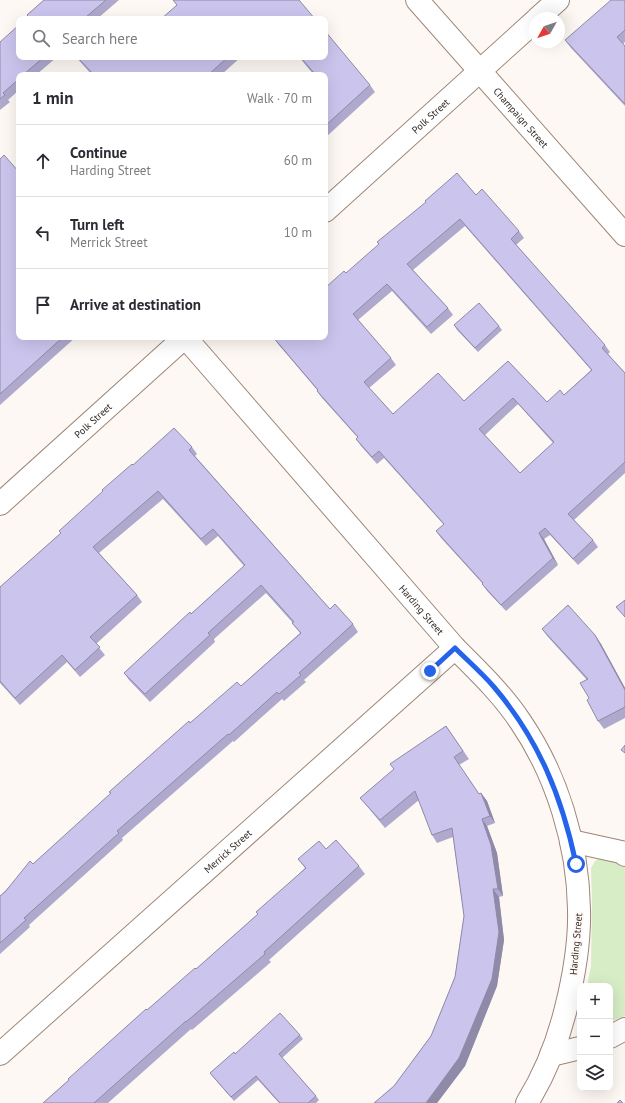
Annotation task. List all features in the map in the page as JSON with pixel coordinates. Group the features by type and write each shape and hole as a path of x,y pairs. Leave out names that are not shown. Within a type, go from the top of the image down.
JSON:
{"street":[{"name":"Champaign Street","path":"418,0 625,235"},
{"path":"545,12 558,0"},
{"name":"Polk Street","path":"328,208 529,27"},
{"name":"Polk Street","path":"0,504 182,340"},
{"name":"Harding Street","path":"188,340 455,648 494,686 520,721 542,759 558,795 576,864 579,909 578,942 573,982 562,1026 551,1055 527,1103"},
{"name":"Merrick Street","path":"0,1054 455,648"},
{"path":"571,841 621,852 625,855"},
{"path":"613,1035 625,1029"},
{"path":"551,1055 577,1049"}],"green space":[{"path":"600,858 612,861 625,867 625,1016 613,1021 613,983 588,983 591,966 591,868 595,861"}],"building":[{"path":"44,0 106,0 87,16 27,15"},
{"path":"173,0 299,0 312,16 164,16 177,5"},
{"path":"611,0 625,0 625,30 617,37 625,46 625,104 565,40"},
{"path":"16,28 16,60 40,60 26,72 16,72 16,82 3,93 5,95 0,99 0,42"},
{"path":"328,35 370,85 328,123 328,72 313,72 303,60 328,60"},
{"path":"80,60 225,60 211,72 91,72"},
{"path":"4,155 16,169 16,340 60,340 0,394 0,159"},
{"path":"457,173 476,195 482,189 519,231 511,239 605,345 602,348 625,373 625,462 568,514 593,540 573,559 545,528 539,533 553,558 501,605 436,531 444,524 379,451 372,457 356,439 358,437 317,391 318,390 276,340 328,340 328,285 344,271 346,273 379,244 377,242 426,202 425,201","holes":["460,219 592,370 564,395 560,390 547,402 508,361 464,401 438,373 393,414 364,382 391,358 353,314 387,284 427,327 448,308 407,264","513,398 554,442 520,473 479,429"]},
{"path":"479,303 499,326 475,348 454,325"},
{"path":"174,428 192,447 189,450 330,609 335,604 353,624 299,673 301,675 279,694 277,692 117,831 119,833 24,918 26,920 0,943 0,896 30,861 33,864 111,793 109,792 189,721 190,723 237,682 241,686 301,633 292,623 294,622 261,585 208,633 210,635 145,694 124,673 190,612 191,614 245,565 213,529 201,539 158,491 93,547 137,595 90,637 100,647 75,670 62,655 15,698 0,681 0,587 61,533 59,531 103,491 102,490 132,464 133,465"},
{"path":"625,600 625,617 616,607"},
{"path":"568,605 595,635 625,690 625,707 598,721 587,700 589,698 580,683 588,679 542,629"},
{"path":"446,726 463,751 454,757 479,794 481,793 490,816 482,819 491,845 498,889 493,889 499,932 492,979 459,1058 426,1103 374,1103 394,1086 431,1036 455,977 464,916 452,828 432,835 415,791 380,820 360,798 394,769 390,764"},
{"path":"625,745 625,753 621,750"},
{"path":"336,840 359,866 264,952 265,954 186,1021 94,1103 43,1103 146,1009 147,1010 195,968 196,969 258,914 256,912 306,868 298,859 319,841 326,849"},
{"path":"280,1013 300,1035 279,1054 316,1096 308,1103 280,1103 256,1076 231,1097 210,1073 234,1052 235,1054"}],"route":[{"path":"430,671 455,648 494,686 520,721 542,759 558,795 569,832 576,864"}]}
